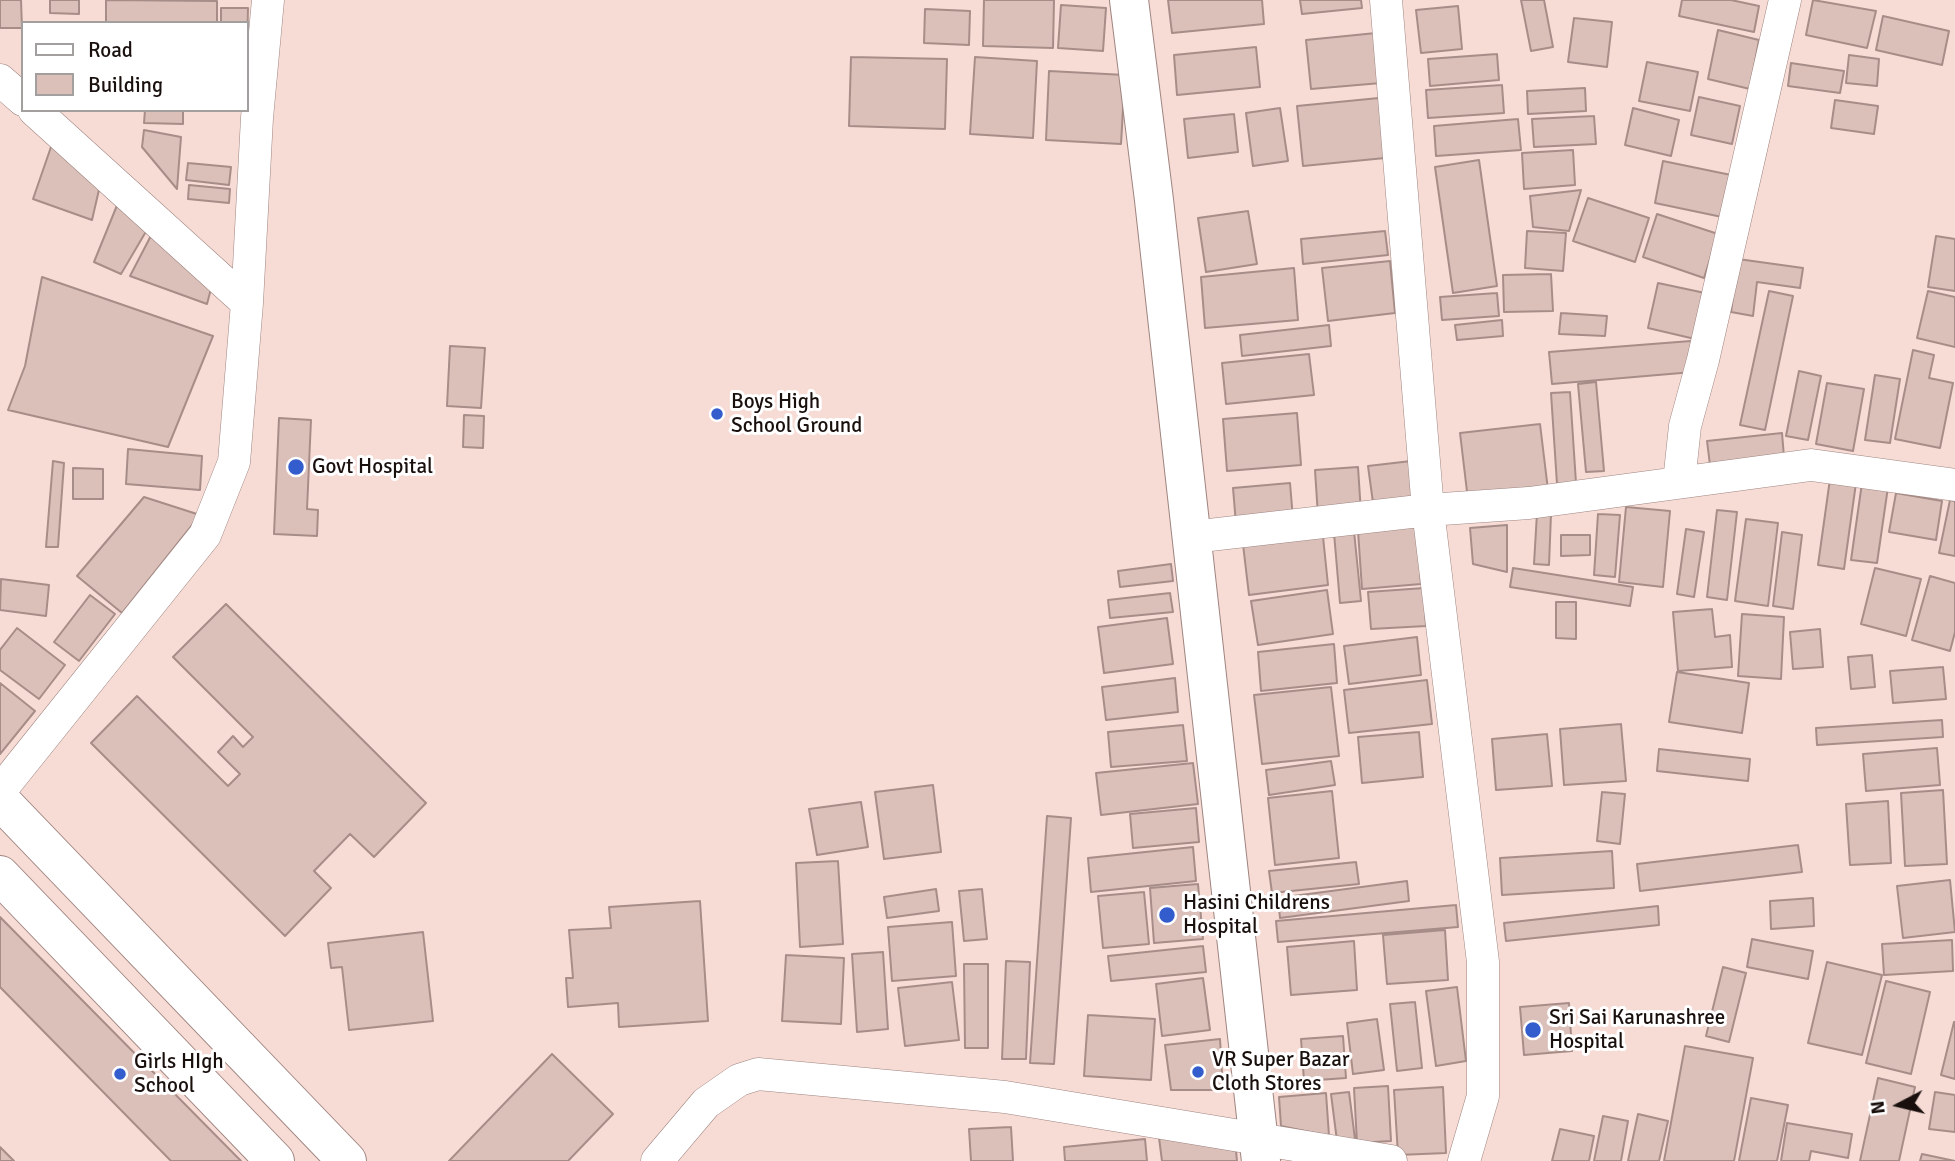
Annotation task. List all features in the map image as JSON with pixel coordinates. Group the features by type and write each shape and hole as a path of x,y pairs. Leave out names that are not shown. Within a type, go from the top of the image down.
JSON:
{"street":[{"path":"0,791 205,535 234,462 247,303 257,118 268,0"},
{"path":"1129,0 1192,537 1259,1151"},
{"path":"1386,0 1428,510 1483,962 1483,1096 1464,1161"},
{"path":"1679,482 1685,426 1703,360 1770,56 1785,0"},
{"path":"0,80 21,98"},
{"path":"36,112 247,303"},
{"path":"1192,537 1428,510 1529,503 1811,465 1955,485"},
{"path":"0,800 347,1161"},
{"path":"0,875 275,1161"},
{"path":"62,939 100,904"},
{"path":"657,1161 706,1103 739,1080 758,1074 1005,1097 1259,1151 1391,1161"}],"building":[{"path":"0,0 21,0 21,28 0,28"},
{"path":"50,0 79,0 79,14 50,13"},
{"path":"106,0 217,1 217,21 106,21"},
{"path":"984,0 1054,0 1053,48 983,46"},
{"path":"1168,0 1262,0 1264,24 1172,33"},
{"path":"1300,0 1361,0 1362,8 1302,14"},
{"path":"1521,0 1544,0 1553,47 1531,51"},
{"path":"1682,0 1731,0 1759,6 1754,32 1679,16"},
{"path":"1813,0 1876,11 1867,48 1806,35"},
{"path":"1061,5 1106,8 1103,51 1058,48"},
{"path":"1458,6 1462,49 1421,53 1416,10"},
{"path":"221,8 248,8 248,21 221,21"},
{"path":"925,9 970,11 969,45 924,43"},
{"path":"1883,16 1949,31 1942,65 1876,50"},
{"path":"1574,18 1612,22 1607,67 1568,62"},
{"path":"1718,30 1759,40 1750,89 1708,79"},
{"path":"1376,33 1381,83 1311,89 1306,40"},
{"path":"1256,47 1260,87 1177,95 1174,55"},
{"path":"1497,54 1499,80 1430,86 1428,59"},
{"path":"1849,55 1879,59 1877,86 1846,83"},
{"path":"851,57 947,59 945,129 849,126"},
{"path":"975,57 1037,61 1033,138 970,134"},
{"path":"1647,62 1698,72 1690,111 1639,101"},
{"path":"1791,63 1844,71 1840,93 1788,86"},
{"path":"1049,71 1125,75 1121,144 1046,140"},
{"path":"1502,85 1504,113 1428,118 1426,90"},
{"path":"1585,88 1586,111 1528,114 1527,91"},
{"path":"1699,97 1740,106 1732,144 1691,135"},
{"path":"1379,98 1385,158 1303,166 1297,106"},
{"path":"1835,100 1878,106 1874,134 1831,128"},
{"path":"1280,108 1288,161 1253,166 1246,113"},
{"path":"1633,108 1679,120 1671,156 1625,145"},
{"path":"145,112 183,112 183,124 144,123"},
{"path":"1234,114 1238,152 1188,158 1184,119"},
{"path":"1594,116 1596,144 1534,147 1532,119"},
{"path":"1518,119 1521,150 1436,156 1434,126"},
{"path":"144,130 181,137 177,189 142,147"},
{"path":"52,144 101,181 92,220 33,199"},
{"path":"1573,150 1575,185 1524,189 1522,153"},
{"path":"1479,160 1497,286 1453,293 1435,167"},
{"path":"1663,161 1731,175 1722,217 1655,203"},
{"path":"188,163 231,167 229,185 186,180"},
{"path":"189,185 230,189 229,203 188,199"},
{"path":"1581,190 1569,231 1533,227 1530,196"},
{"path":"120,198 151,223 121,274 94,262"},
{"path":"1588,198 1649,218 1635,262 1573,241"},
{"path":"1248,211 1257,264 1206,272 1198,218"},
{"path":"1657,214 1718,234 1704,278 1643,257"},
{"path":"155,228 213,281 207,304 130,276"},
{"path":"1385,231 1388,255 1303,264 1301,239"},
{"path":"1527,231 1566,233 1563,271 1525,268"},
{"path":"1936,236 1955,239 1955,291 1928,287"},
{"path":"1738,259 1803,268 1800,288 1757,282 1753,316 1731,312"},
{"path":"1390,261 1395,313 1328,321 1322,268"},
{"path":"1294,268 1298,320 1205,328 1201,277"},
{"path":"1551,274 1553,311 1504,312 1503,275"},
{"path":"42,277 213,336 168,447 8,410 25,366"},
{"path":"1658,283 1705,293 1695,339 1648,328"},
{"path":"1769,291 1793,296 1765,430 1740,425"},
{"path":"1928,291 1955,297 1955,347 1917,338"},
{"path":"1497,293 1499,316 1442,320 1440,297"},
{"path":"1561,313 1607,316 1605,336 1559,334"},
{"path":"1502,320 1503,336 1457,340 1455,325"},
{"path":"1329,325 1331,346 1242,356 1240,335"},
{"path":"1691,341 1693,372 1552,384 1549,352"},
{"path":"450,346 485,348 481,408 447,406"},
{"path":"1913,350 1934,355 1929,378 1953,383 1940,448 1895,439"},
{"path":"1309,354 1314,395 1226,404 1222,363"},
{"path":"1799,371 1821,376 1808,440 1786,436"},
{"path":"1875,375 1900,379 1890,443 1865,440"},
{"path":"1596,382 1604,471 1586,472 1578,384"},
{"path":"1827,383 1864,389 1853,451 1816,444"},
{"path":"1570,392 1576,483 1557,484 1551,393"},
{"path":"1297,413 1301,465 1227,471 1223,419"},
{"path":"464,415 484,416 483,448 463,447"},
{"path":"279,418 311,420 307,509 318,510 317,536 274,534"},
{"path":"1540,424 1548,490 1468,500 1460,433"},
{"path":"1782,433 1784,457 1710,465 1707,441"},
{"path":"128,449 202,456 200,490 126,484"},
{"path":"53,461 64,463 58,547 46,547"},
{"path":"1411,461 1416,504 1374,510 1368,466"},
{"path":"1358,467 1361,513 1318,516 1315,470"},
{"path":"73,468 103,469 103,499 73,499"},
{"path":"1830,479 1856,483 1844,569 1818,565"},
{"path":"1290,483 1293,519 1236,524 1233,488"},
{"path":"1862,483 1888,487 1877,563 1851,560"},
{"path":"1896,493 1942,501 1936,540 1889,532"},
{"path":"144,497 200,515 122,613 77,576"},
{"path":"1950,500 1955,501 1955,556 1939,553"},
{"path":"1626,507 1670,511 1663,587 1619,582"},
{"path":"1717,510 1737,512 1727,600 1707,597"},
{"path":"1537,513 1551,514 1549,565 1534,564"},
{"path":"1598,514 1620,515 1615,577 1594,575"},
{"path":"1746,519 1778,523 1768,606 1735,601"},
{"path":"1507,525 1507,572 1473,564 1470,528"},
{"path":"1417,526 1421,584 1362,589 1358,531"},
{"path":"1322,527 1328,585 1249,595 1242,536"},
{"path":"1686,529 1704,532 1694,597 1677,594"},
{"path":"1354,531 1361,601 1340,603 1334,533"},
{"path":"1782,532 1802,535 1793,609 1773,606"},
{"path":"1561,535 1590,535 1590,555 1561,556"},
{"path":"1171,564 1173,581 1120,587 1118,571"},
{"path":"1513,568 1633,587 1630,606 1510,587"},
{"path":"1875,568 1921,579 1906,636 1861,624"},
{"path":"1930,576 1955,583 1955,632 1950,651 1912,640"},
{"path":"1,579 49,585 46,616 0,610"},
{"path":"1424,588 1426,626 1371,629 1368,592"},
{"path":"1327,590 1333,634 1258,645 1251,601"},
{"path":"1170,593 1173,612 1110,618 1108,600"},
{"path":"90,595 115,614 79,661 54,642"},
{"path":"1556,602 1576,602 1576,639 1556,638"},
{"path":"226,604 426,803 374,857 350,834 314,871 331,888 285,936 91,743 137,696 228,786 240,774 218,752 233,736 243,747 253,737 173,657"},
{"path":"1712,609 1715,637 1730,635 1732,667 1678,671 1673,612"},
{"path":"1742,614 1784,617 1781,679 1738,676"},
{"path":"1167,618 1173,664 1104,673 1098,627"},
{"path":"17,628 65,665 39,699 0,670 0,650"},
{"path":"1820,629 1823,667 1793,669 1790,632"},
{"path":"1417,637 1421,675 1349,684 1344,646"},
{"path":"1334,644 1337,683 1261,691 1258,652"},
{"path":"1872,655 1875,687 1851,689 1848,657"},
{"path":"1943,667 1946,699 1893,703 1890,671"},
{"path":"1677,672 1749,683 1742,733 1669,722"},
{"path":"1175,678 1178,712 1106,720 1102,687"},
{"path":"1427,680 1432,724 1349,733 1344,690"},
{"path":"0,683 35,711 0,754"},
{"path":"1331,687 1339,756 1262,764 1254,695"},
{"path":"1942,720 1943,737 1817,745 1816,728"},
{"path":"1621,724 1626,781 1564,785 1560,729"},
{"path":"1183,725 1187,761 1111,767 1108,732"},
{"path":"1419,732 1423,777 1362,783 1358,737"},
{"path":"1547,734 1552,786 1496,790 1492,739"},
{"path":"1937,748 1940,785 1866,791 1863,754"},
{"path":"1659,749 1750,759 1748,781 1657,771"},
{"path":"1331,761 1335,785 1269,795 1266,770"},
{"path":"1193,763 1198,804 1101,815 1096,773"},
{"path":"933,785 941,852 884,859 875,792"},
{"path":"1943,790 1947,864 1905,866 1901,793"},
{"path":"1332,791 1339,858 1275,865 1268,798"},
{"path":"1602,792 1625,794 1620,844 1597,841"},
{"path":"1888,801 1891,863 1850,865 1846,804"},
{"path":"861,802 868,847 817,855 809,809"},
{"path":"1196,808 1199,842 1133,848 1130,814"},
{"path":"1047,816 1071,818 1054,1064 1030,1063"},
{"path":"1798,845 1802,872 1640,891 1637,864"},
{"path":"1193,847 1196,881 1091,892 1088,858"},
{"path":"1612,851 1614,888 1502,895 1500,858"},
{"path":"838,861 843,944 800,947 796,863"},
{"path":"1356,862 1359,884 1272,893 1269,871"},
{"path":"1950,880 1955,932 1903,938 1897,886"},
{"path":"1407,881 1409,901 1280,918 1278,898"},
{"path":"1198,884 1203,939 1154,943 1150,888"},
{"path":"936,889 939,911 887,918 884,897"},
{"path":"982,889 987,939 964,941 959,891"},
{"path":"1144,892 1149,944 1103,948 1098,896"},
{"path":"1813,898 1814,926 1771,929 1770,901"},
{"path":"700,901 708,1021 619,1027 618,1003 568,1007 566,978 573,978 569,930 611,928 609,907"},
{"path":"1456,905 1458,927 1278,942 1276,921"},
{"path":"1658,906 1659,925 1506,941 1504,923"},
{"name":"Girls HIgh School","path":"0,917 241,1161 171,1161 0,987"},
{"path":"952,922 956,976 892,981 888,927"},
{"path":"1445,930 1448,980 1387,984 1383,935"},
{"path":"423,932 433,1021 349,1030 342,967 331,968 328,943"},
{"path":"1752,939 1813,951 1808,979 1747,967"},
{"path":"1952,940 1953,971 1884,975 1882,944"},
{"path":"1354,941 1357,990 1291,995 1287,947"},
{"path":"1203,946 1206,972 1111,981 1108,956"},
{"path":"883,952 888,1029 857,1032 852,954"},
{"path":"786,955 844,958 841,1024 782,1021"},
{"path":"1006,961 1030,962 1026,1059 1002,1059"},
{"path":"1827,962 1882,975 1862,1055 1808,1043"},
{"path":"964,964 988,964 988,1048 965,1048"},
{"path":"1723,967 1746,973 1729,1042 1706,1036"},
{"path":"1203,978 1210,1030 1162,1036 1156,984"},
{"path":"1886,981 1930,992 1911,1074 1866,1063"},
{"path":"952,982 959,1040 905,1046 898,988"},
{"path":"1457,987 1466,1061 1436,1066 1426,991"},
{"path":"1415,1002 1422,1068 1397,1071 1390,1004"},
{"path":"1569,1003 1572,1051 1524,1055 1520,1007"},
{"path":"1088,1015 1155,1019 1151,1080 1084,1076"},
{"path":"1377,1019 1384,1070 1353,1074 1347,1023"},
{"path":"1955,1022 1955,1079 1941,1075"},
{"path":"1343,1036 1346,1078 1304,1081 1301,1039"},
{"path":"1220,1039 1223,1090 1171,1090 1165,1045"},
{"path":"1685,1046 1753,1058 1734,1161 1664,1161"},
{"path":"552,1054 613,1114 568,1161 449,1161"},
{"path":"1878,1078 1915,1087 1899,1161 1860,1161"},
{"path":"1388,1086 1391,1141 1357,1143 1354,1088"},
{"path":"1443,1087 1446,1153 1398,1155 1394,1090"},
{"path":"1349,1092 1355,1139 1337,1141 1331,1094"},
{"path":"1935,1092 1955,1095 1955,1132 1929,1129"},
{"path":"1326,1093 1329,1136 1281,1126 1279,1097"},
{"path":"1751,1098 1788,1105 1777,1161 1739,1161"},
{"path":"1638,1114 1668,1121 1659,1161 1628,1161"},
{"path":"1603,1116 1628,1121 1621,1161 1594,1161"},
{"path":"1787,1123 1852,1134 1848,1158 1811,1151 1809,1161 1781,1161"},
{"path":"1011,1127 1013,1161 971,1161 969,1129"},
{"path":"1560,1129 1594,1136 1589,1161 1552,1161"},
{"path":"1158,1130 1236,1151 1237,1161 1162,1161"},
{"path":"1145,1139 1147,1161 1065,1161 1064,1147"},
{"path":"0,1147 14,1161 0,1161"},
{"path":"1922,1154 1955,1161 1920,1161"}],"place":[{"name":"Boys High School Ground","path":"717,414"},
{"name":"Govt Hospital","path":"296,467"},
{"name":"Hasini Childrens Hospital","path":"1167,915"},
{"name":"Sri Sai Karunashree Hospital","path":"1533,1030"},
{"name":"VR Super Bazar Cloth Stores","path":"1198,1072"},
{"name":"Girls HIgh School","path":"120,1074"}]}
